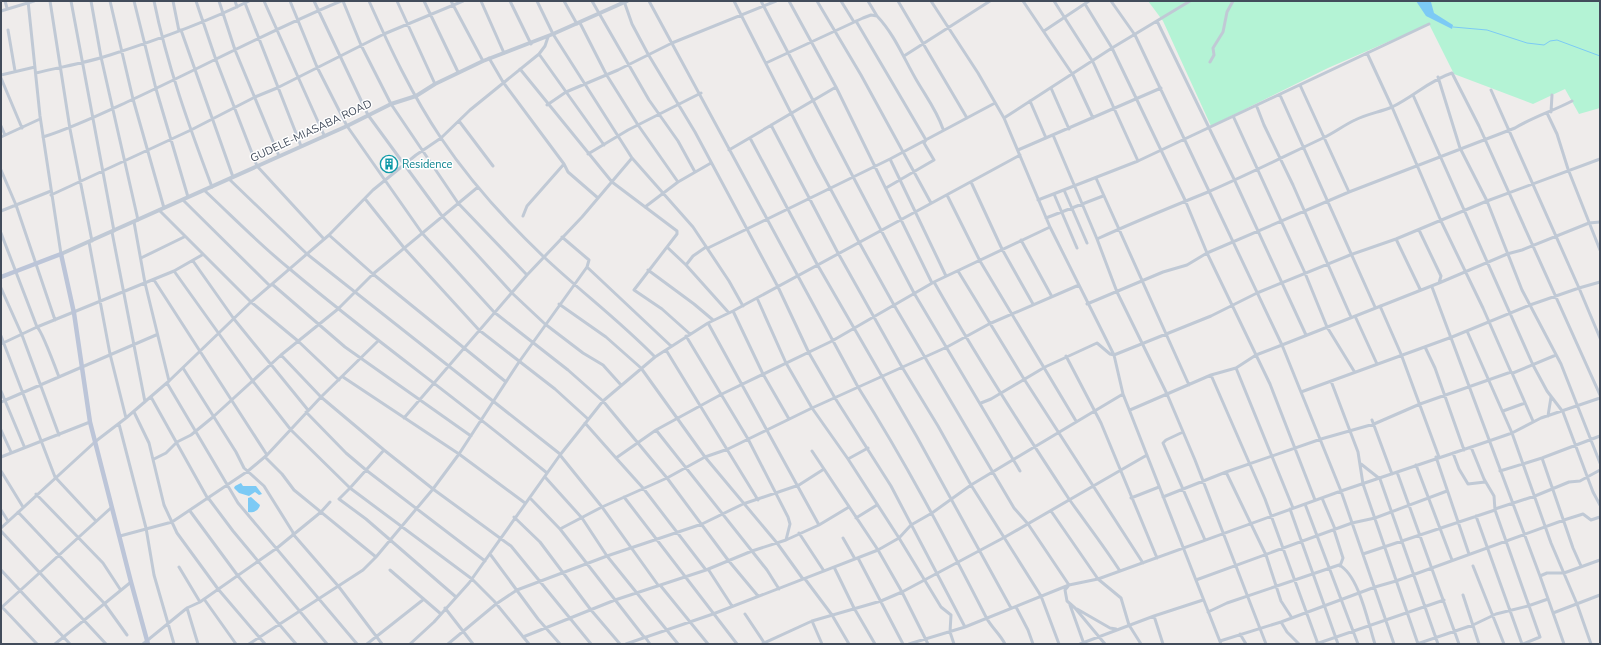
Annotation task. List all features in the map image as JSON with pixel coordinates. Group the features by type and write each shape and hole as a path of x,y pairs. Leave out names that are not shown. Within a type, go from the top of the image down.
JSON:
{"main road":[{"name":"GUDELE-MIASABA ROAD","path":"1,277 61,254"},
{"path":"61,254 74,313 90,422 146,643"}],"street":[{"path":"5,1 7,8"},
{"path":"1,11 34,1"},
{"path":"50,1 59,67 100,303 110,354 126,418"},
{"path":"72,1 113,231 122,294 145,402"},
{"path":"91,1 112,109 125,161 145,283 168,382 194,431 229,485 238,503 319,597 357,644"},
{"path":"110,1 146,150 164,208"},
{"path":"134,1 156,89 188,197"},
{"path":"154,1 161,37 174,80 212,187"},
{"path":"173,1 180,31 214,118 233,177"},
{"path":"196,1 216,60 257,166 324,240"},
{"path":"219,1 236,50 279,156"},
{"path":"235,1 237,7"},
{"path":"36,74 144,44 224,13 249,1"},
{"path":"264,1 324,135"},
{"path":"290,1 317,67 347,126 384,181 422,233 494,312 533,341 603,401 668,478 728,560 758,596"},
{"path":"314,1 317,11 340,55 368,115 442,216 512,293 545,324 583,353 603,365 621,385"},
{"path":"43,137 70,129 196,70 298,19 342,1 361,45 390,104 458,203 527,275"},
{"path":"368,1 416,96 441,138 478,187 544,257 637,338 655,357"},
{"path":"397,1 435,84"},
{"path":"424,1 458,72"},
{"path":"451,1 483,61"},
{"path":"51,195 191,130 384,34 463,1"},
{"path":"480,1 504,53"},
{"path":"510,1 531,44"},
{"path":"537,1 553,34 632,158 693,227 708,248 743,306"},
{"path":"564,1 579,24 606,74 638,125 678,182"},
{"path":"592,1 649,100 660,113 695,172"},
{"path":"625,1 632,24 711,163 778,287 809,353 835,398 868,448 937,572 964,627"},
{"name":"GUDELE-MIASABA ROAD","path":"61,254 347,126 390,104 416,96 458,72 489,58 548,37 579,24 625,1"},
{"path":"649,1 701,93 832,341 858,387 884,428 932,513 986,618 1004,644"},
{"path":"734,1 830,188 894,305 1014,508 1028,524 1069,585"},
{"path":"761,1 880,231 914,293 1014,458 1020,471"},
{"path":"547,105 566,92 672,43 776,1"},
{"path":"789,1 836,87 900,219 933,282 966,338 1070,500 1120,571"},
{"path":"817,1 931,203"},
{"path":"841,1 926,140 924,142 934,160 886,188"},
{"path":"868,1 904,56 939,116 943,129"},
{"path":"898,1 967,118"},
{"path":"931,1 1004,118 1050,227 1114,355 1122,394 1130,410 1220,642 1240,634 1281,622 1375,587 1396,581 1545,526 1583,514 1591,520 1600,517"},
{"path":"904,56 990,1"},
{"path":"1023,1 1074,75 1093,118"},
{"path":"1054,1 1093,62 1138,161"},
{"path":"1044,31 1089,1"},
{"path":"1111,1 1135,35 1282,345 1341,491 1394,644"},
{"path":"1004,118 1074,75 1112,48 1190,1"},
{"path":"1210,62 1214,55 1213,48 1223,32 1227,12 1234,1"},
{"path":"28,2 40,119 61,254"},
{"path":"245,3 301,146"},
{"path":"1085,4 1112,48 1137,98 1160,151 1185,200 1207,253 1270,384 1315,500"},
{"path":"766,63 788,52 813,43 871,15 877,16"},
{"path":"1157,21 1234,179 1306,335"},
{"path":"1038,200 1138,161 1184,139 1234,118 1429,24"},
{"path":"8,30 15,71"},
{"path":"106,644 39,573 1,529 23,506 55,477 96,441 134,412 183,368 251,302 324,240 366,200 373,190 422,150 441,138 503,82 539,54 545,46 548,37"},
{"path":"1367,53 1464,272 1512,372 1533,421"},
{"path":"539,54 604,144"},
{"path":"489,58 503,82 564,164 568,172 598,198"},
{"path":"1,75 35,67"},
{"path":"520,69 547,105 612,182 677,232 634,290 662,309 688,335 748,439 790,524 786,540"},
{"path":"1097,239 1138,220 1163,212 1185,200 1209,192 1324,137 1355,119 1392,107 1413,95 1438,77 1452,73 1485,140 1600,395"},
{"path":"1438,77 1460,148 1486,201 1522,290 1556,355 1578,405 1600,463"},
{"path":"1,78 22,128"},
{"path":"1300,85 1349,192"},
{"path":"729,150 813,99 836,87"},
{"path":"1051,88 1069,129"},
{"path":"1018,150 1161,88"},
{"path":"1491,90 1600,338"},
{"path":"588,154 660,113 701,93"},
{"path":"1280,95 1328,201 1350,255 1375,308"},
{"path":"1413,95 1533,365 1551,397 1563,412 1600,505"},
{"path":"1552,95 1549,113 1568,170 1600,250"},
{"path":"1030,101 1046,138"},
{"path":"1088,304 1163,272 1187,265 1207,253 1349,192 1509,130 1528,120 1549,113 1572,101"},
{"path":"686,265 693,256 706,247 708,248 746,230 890,159 943,129 996,103"},
{"path":"1258,107 1264,125 1328,264 1377,364"},
{"path":"1234,118 1258,168 1280,222 1305,274 1327,327 1354,371"},
{"path":"1,137 40,119"},
{"path":"459,121 493,166"},
{"path":"770,125 838,253 902,367 938,426 971,485 1041,596 1059,644"},
{"path":"1,126 5,135"},
{"path":"1053,135 1097,239 1117,292 1167,394 1204,481 1266,644"},
{"path":"750,138 817,264 917,437 1011,608"},
{"path":"410,644 434,622 472,579 502,538 514,517 530,498 560,454 603,401 641,368 708,322 743,306 778,287 796,275 1020,155"},
{"path":"404,418 494,312 598,198 632,158"},
{"path":"890,159 946,276"},
{"path":"981,404 987,402 1045,367 1097,343 1110,354 1114,355 1142,342 1211,316 1232,304 1257,293 1350,255 1419,230 1486,201 1600,159"},
{"path":"645,207 678,182 711,163"},
{"path":"523,216 527,206 564,164"},
{"path":"1,170 16,205 55,320"},
{"path":"1096,178 1189,385"},
{"path":"228,179 308,254 448,367 494,400 560,454 602,507 659,585 708,644"},
{"path":"971,182 1002,249 1034,304"},
{"path":"154,459 166,453 213,417 281,354 338,309 354,291 373,274 478,187"},
{"path":"1,210 50,190"},
{"path":"204,190 289,269 378,341 482,419 547,473"},
{"path":"1064,190 1087,243"},
{"path":"1054,194 1077,248"},
{"path":"947,195 980,261 1045,367 1076,421"},
{"path":"1046,218 1103,196"},
{"path":"183,200 271,285 318,325 360,358 471,436"},
{"path":"366,200 405,249 479,330 556,389 588,419"},
{"path":"159,210 184,237 251,302 298,341 339,380"},
{"path":"1130,410 1211,375 1236,368 1256,355 1420,289 1432,287 1438,283 1507,254 1589,223 1600,222"},
{"path":"616,458 656,430 722,394 832,341 933,282 1050,227"},
{"path":"1419,230 1441,276 1438,283"},
{"path":"1,233 37,327 42,332 43,339 59,377"},
{"path":"329,235 373,274 506,382"},
{"path":"140,258 184,237"},
{"path":"249,644 319,597 339,587 363,570 391,540 433,489 459,454 533,341 587,267 589,260 562,237"},
{"path":"1396,239 1420,289"},
{"path":"1021,240 1051,296"},
{"path":"667,247 731,312 763,374 789,419"},
{"path":"2,343 37,327 100,303 154,280 174,271 202,255"},
{"path":"193,261 234,319 307,411 346,453 485,561"},
{"path":"587,267 671,346"},
{"path":"648,270 713,320"},
{"path":"174,271 218,335 291,430 350,488 472,579 496,604 529,644"},
{"path":"958,271 989,324 1057,432 1143,562"},
{"path":"154,280 201,351 266,456 294,490 376,557"},
{"path":"1301,392 1354,371 1452,337 1530,305 1600,282"},
{"path":"560,529 602,507 668,478 705,457 728,449 812,408 966,338 989,324 1079,285"},
{"path":"1432,287 1452,337 1512,504 1565,644"},
{"path":"1,288 22,335 59,435"},
{"path":"757,298 786,363 812,408 848,459 941,607 951,615 950,632 954,644"},
{"path":"559,304 606,337 641,368 705,457 777,543 832,615 849,644"},
{"path":"1380,306 1402,354 1420,404 1438,457 1447,491 1469,554"},
{"path":"708,322 799,485 819,525"},
{"path":"1467,330 1512,433 1545,526 1592,644"},
{"path":"3,401 156,335"},
{"path":"1,336 2,343 23,392 55,477 96,521"},
{"path":"120,536 172,522 248,471 266,456 307,411 378,341"},
{"path":"1425,347 1435,368 1464,450"},
{"path":"666,350 728,449 741,475 758,500"},
{"path":"281,354 321,397 384,450 433,489 502,538 522,556 591,644"},
{"path":"1163,497 1226,472 1373,422 1488,379 1533,365 1556,355"},
{"path":"1066,356 1078,375 1094,410 1157,558"},
{"path":"183,368 248,471 264,486 293,534 339,587 382,644"},
{"path":"1236,368 1272,457 1291,509 1301,543 1338,644"},
{"path":"1211,375 1272,516 1318,644 1444,600"},
{"path":"343,377 459,454 525,503"},
{"path":"1331,381 1350,430 1361,464 1363,484 1417,644 1473,626 1493,615 1548,599"},
{"path":"1,391 3,401 24,446"},
{"path":"626,644 780,589 878,550 899,538 911,525 932,513 971,485 1035,445 1122,394"},
{"path":"151,397 208,499 258,562 327,644"},
{"path":"1548,416 1551,397"},
{"path":"908,644 964,627 1069,585 1098,579 1315,500 1512,433 1533,421 1563,412 1578,405 1600,398"},
{"path":"1502,411 1525,403"},
{"path":"134,412 142,425 154,459 164,505 172,522 188,550 218,589 265,644"},
{"path":"1,457 24,446 59,435 90,422"},
{"path":"1373,422 1392,474"},
{"path":"585,423 643,488 707,570 732,606"},
{"path":"119,424 146,528 154,575 174,644"},
{"path":"1,430 11,452"},
{"path":"656,430 752,551 780,589"},
{"path":"1183,432 1163,443 1205,540"},
{"path":"1500,471 1577,446 1600,436"},
{"path":"1471,446 1485,482 1494,496 1495,509 1540,637 1522,644 1476,516"},
{"path":"848,459 868,448"},
{"path":"384,450 339,499 391,540 456,597"},
{"path":"812,451 878,550 902,592 928,644"},
{"path":"1453,452 1459,469 1468,484 1485,482"},
{"path":"745,614 764,644 812,621 880,601 902,592 937,572 959,563 1147,455"},
{"path":"1542,458 1581,566"},
{"path":"1361,464 1380,479 1438,644"},
{"path":"1416,465 1452,560"},
{"path":"448,644 496,604 517,590 542,582 563,572 607,556 702,524 743,504 799,485 824,469"},
{"path":"1363,554 1384,548 1420,534 1459,523 1588,477 1600,470"},
{"path":"1,471 23,506"},
{"path":"1226,472 1252,523 1266,555 1284,607 1292,618"},
{"path":"1397,472 1459,644"},
{"path":"544,477 582,518 607,556 678,644"},
{"path":"1131,498 1159,487"},
{"path":"1196,580 1301,543 1352,523 1375,518 1410,506 1447,491"},
{"path":"36,494 103,563 120,589"},
{"path":"624,497 655,540 736,644"},
{"path":"530,498 560,529 585,564 650,644"},
{"path":"1322,498 1343,558 1340,566"},
{"path":"146,643 168,622 187,608 200,602 277,548 321,512 330,502"},
{"path":"1305,504 1358,644"},
{"path":"856,518 877,505"},
{"path":"37,644 2,607 112,507"},
{"path":"524,637 636,592 684,578 752,551 786,540 819,525 849,507"},
{"path":"1,510 8,521"},
{"path":"190,511 238,576 296,644"},
{"path":"1051,511 1098,579 1121,598 1129,625 1142,644"},
{"path":"18,512 60,554 104,603 127,636"},
{"path":"514,517 540,542 591,610 620,644"},
{"path":"799,533 824,571"},
{"path":"843,538 857,559 902,644"},
{"path":"490,554 546,628 560,644"},
{"path":"1540,576 1547,572 1564,573 1600,560"},
{"path":"179,566 200,602"},
{"path":"1208,612 1295,579 1340,566"},
{"path":"1340,566 1348,574 1358,594 1375,644"},
{"path":"1472,566 1504,644"},
{"path":"834,567 854,608 875,644"},
{"path":"1,570 70,644"},
{"path":"390,570 441,614"},
{"path":"55,644 130,582"},
{"path":"1069,585 1065,590 1067,601 1070,605 1084,643"},
{"path":"1553,612 1600,595"},
{"path":"1463,596 1479,644"},
{"path":"204,599 236,644"},
{"path":"367,644 424,599"},
{"path":"1080,644 1100,637 1116,629 1204,600"},
{"path":"1070,605 1110,628 1116,629"},
{"path":"1011,608 1016,607 1028,630 1033,644"},
{"path":"187,608 198,644"},
{"path":"445,608 473,644"},
{"path":"1075,608 1105,644"},
{"path":"1154,616 1163,644"},
{"path":"812,621 822,644"},
{"path":"1281,622 1287,632 1299,644"},
{"path":"1240,634 1246,644"}],"green space":[{"path":"1148,1 1600,1 1600,108 1579,114 1565,89 1533,104 1454,74 1429,24 1328,68 1211,126 1163,21"}],"water":[{"path":"1416,1 1431,2 1434,13 1453,25 1452,29 1426,16"},
{"path":"241,483 243,486 256,486 262,494 259,495 255,492 249,496 239,493 234,488"},
{"path":"251,497 260,505 256,511 248,512 248,498"}],"waterway":[{"path":"1453,27 1487,30 1527,43 1544,45 1550,41 1557,40 1600,56"}],"place":[{"name":"Residence","path":"389,164"}]}
